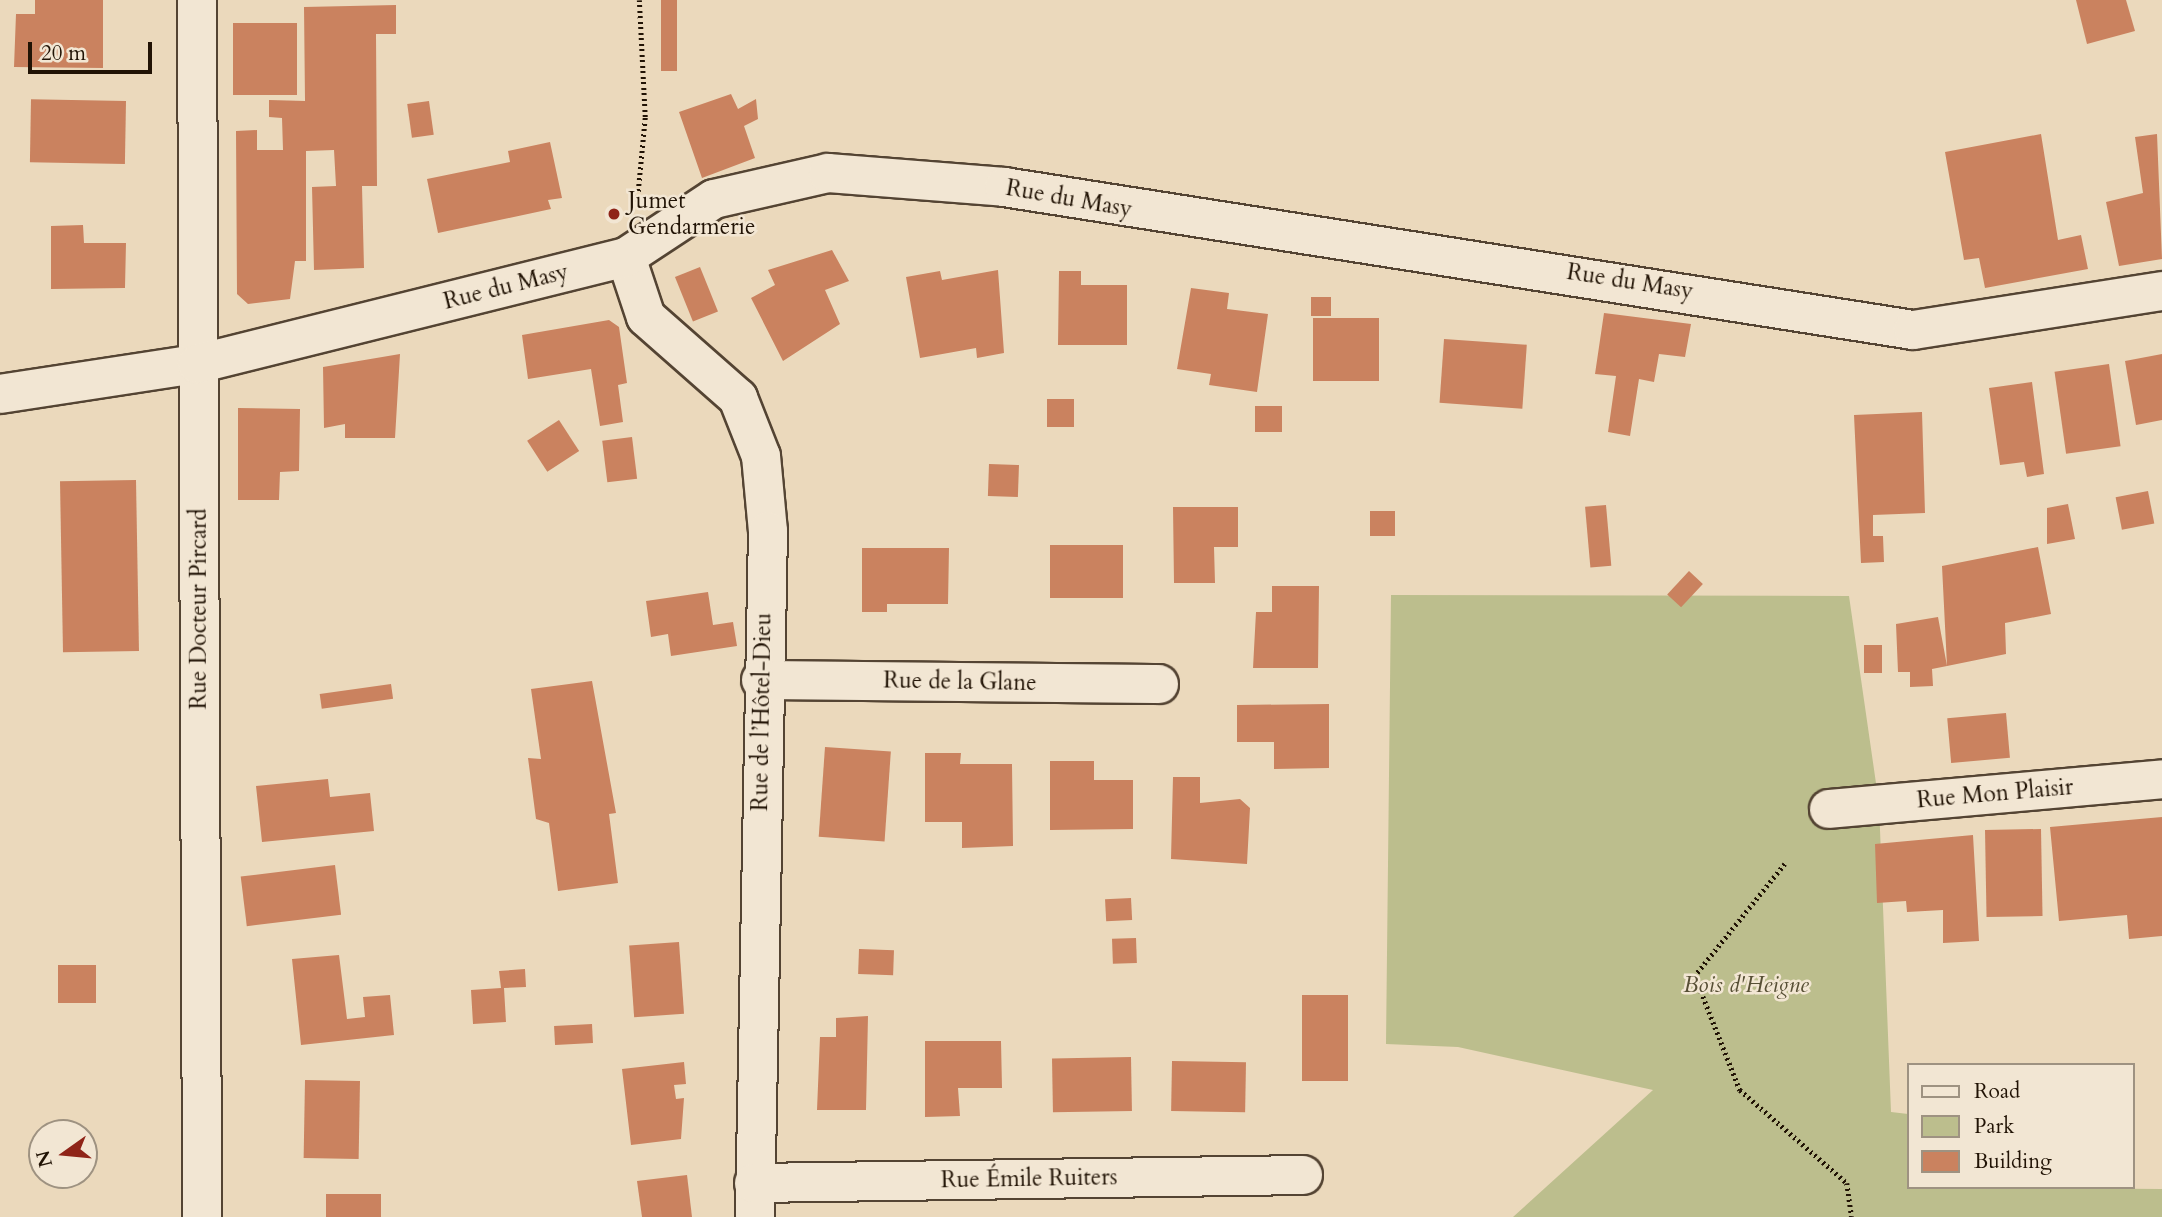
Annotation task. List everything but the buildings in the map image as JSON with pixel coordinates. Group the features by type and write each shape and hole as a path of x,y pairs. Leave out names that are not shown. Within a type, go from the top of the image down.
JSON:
{"street":[{"name":"Rue Docteur Pircard","path":"197,0 202,1217"},
{"name":"Rue du Masy","path":"0,394 197,364 626,257 714,199 828,173 1004,187 1913,330 2162,290"},
{"name":"Rue de l’Hôtel-Dieu","path":"626,257 646,317 738,398 761,456 768,531 761,680 754,1200"},
{"name":"Rue de la Glane","path":"761,680 1159,684"},
{"name":"Rue Mon Plaisir","path":"1829,809 2162,779"},
{"name":"Rue Émile Ruiters","path":"754,1200 1303,1175"}],"path":[{"path":"626,257 645,117 639,0"},
{"path":"1786,864 1695,976 1740,1090 1847,1183 1852,1217"}],"green space":[{"name":"Bois d'Heigne","path":"1391,595 1849,596 1879,804 1891,1112 1906,1114 1906,1189 2162,1189 2162,1217 1513,1217 1653,1090 1458,1047 1386,1044"}],"place":[{"name":"Jumet Gendarmerie","path":"614,214"}]}
